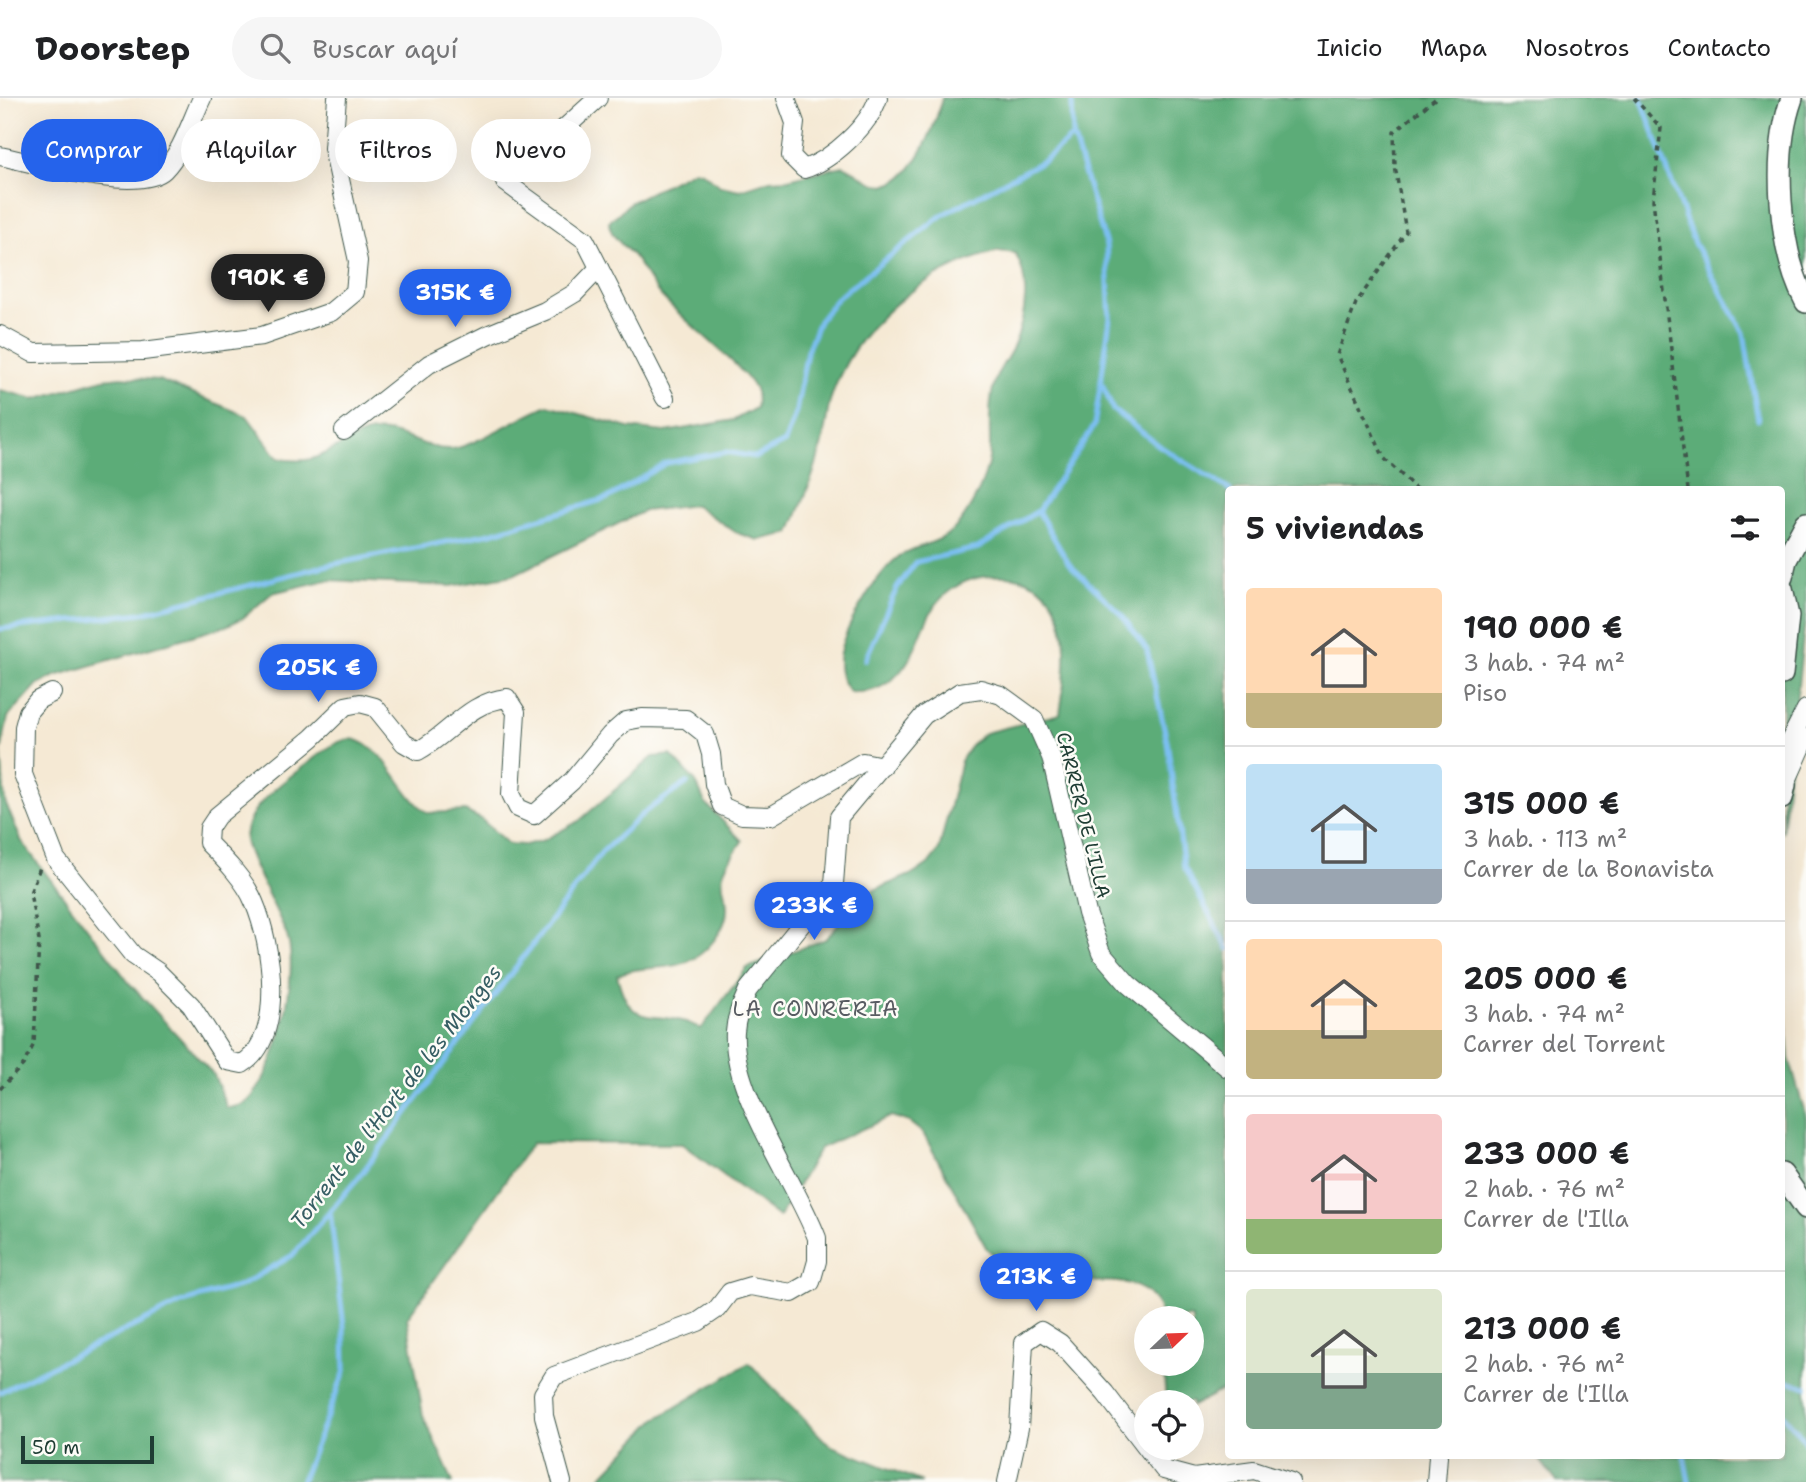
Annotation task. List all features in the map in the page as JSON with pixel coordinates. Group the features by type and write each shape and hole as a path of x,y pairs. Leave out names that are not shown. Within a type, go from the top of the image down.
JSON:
{"street":[{"path":"0,156 107,177 147,178 158,175 171,161 202,98"},
{"path":"0,335 33,353 143,351 262,336 331,312 355,292 358,261 333,148 337,98"},
{"path":"598,98 505,182 585,240 665,398"},
{"path":"786,98 795,123 791,156 804,169 817,165 860,128 878,98"},
{"path":"1792,98 1784,137 1781,188 1789,262 1806,302"},
{"path":"344,431 429,364 487,335 545,311 575,293 599,268"},
{"path":"1785,569 1796,538 1806,523"},
{"path":"1785,602 1788,616 1785,645"},
{"name":"CARRER DE L'ILLA","path":"562,1482 544,1416 543,1394 554,1376 698,1322 717,1309 730,1292 750,1286 792,1293 811,1282 817,1261 817,1238 758,1119 737,1055 735,1032 738,1011 748,990 834,884 839,817 924,715 960,692 981,689 1001,695 1034,719 1051,757 1087,913 1101,953 1128,984 1225,1065"},
{"path":"52,694 38,700 28,712 24,727 23,774 56,859 133,955 158,972 191,1006 228,1061 242,1064 254,1057 266,1030 271,969 255,903 229,866 208,843 209,828 217,816 313,738 345,706 360,703 374,707 404,743 418,751 431,744 478,705 507,698 516,712 511,794 517,808 534,816 572,781 610,735 626,721 642,718 686,719 705,734 711,754 714,784 722,806 743,815 771,816 863,762 883,766"},
{"path":"1785,750 1806,709"},
{"path":"1785,781 1806,738"},
{"path":"1785,1178 1806,1208"},
{"path":"1007,1482 1018,1428 1024,1343 1041,1331 1060,1343 1105,1393 1164,1470 1194,1478 1254,1470 1291,1482"},
{"path":"1436,1482 1438,1459"}],"path":[{"path":"1413,486 1384,458 1337,355 1356,303 1406,232 1395,166 1394,132 1436,98"},
{"path":"1634,98 1661,128 1653,200 1688,486"},
{"path":"0,1089 23,1065 34,1044 39,940 30,893 41,865 56,859"}],"green space":[{"path":"942,98 1806,98 1806,612 1785,805 1785,486 1225,486 1225,1389 1204,1400 1204,1390 1165,1390 1164,1376 1204,1376 1204,1306 1157,1306 1144,1290 1130,1284 1044,1280 1021,1272 1000,1259 987,1249 923,1133 909,1122 891,1116 820,1148 779,1217 682,1144 532,1143 407,1318 423,1416 453,1482 0,1482 0,390 35,399 103,379 121,377 159,380 247,416 278,458 293,460 316,458 356,437 379,431 429,446 451,449 485,437 548,405 629,428 665,432 734,420 756,408 756,392 750,382 727,356 658,292 615,236 609,222 631,202 694,170 702,172 720,186 740,190 770,180 788,179 843,166 873,183 889,184 901,178 911,167 928,138","holes":["998,251 1015,253 1023,275 1024,311 1014,345 993,386 989,456 981,486 961,521 946,536 905,553 888,566 860,606 840,651 840,672 850,692 870,691 881,687 906,665 938,602 961,584 990,576 1029,581 1046,592 1056,608 1063,628 1065,649 1060,714 985,733 971,745 961,761 939,850 928,864 915,873 862,895 826,939 747,968 701,1029 686,1022 639,1013 623,994 617,975 687,962 708,947 724,924 727,903 722,883 723,874 742,841 705,803 696,782 671,755 653,757 579,821 544,840 525,845 508,844 481,819 465,811 428,813 418,805 388,765 370,747 353,739 334,744 270,794 260,804 247,826 247,847 287,936 290,974 283,1023 268,1070 247,1102 227,1108 214,1075 130,984 21,840 5,802 1,752 8,717 38,684 55,676 226,626 243,618 272,593 327,580 451,586 513,575 644,511 695,505 737,533 758,540 790,533 813,474 830,401 856,348 874,325 918,287 970,260"]},
{"path":"1785,1014 1789,1058 1806,1117 1806,1482 1557,1482 1539,1459 1785,1459"},
{"path":"749,1363 829,1445 922,1482 596,1482 656,1419"}],"waterway":[{"path":"1072,98 1073,136 1106,245 1110,318 1101,381 1113,410 1161,447 1225,487"},
{"path":"1641,98 1694,243 1744,333 1758,420"},
{"path":"0,629 142,613 324,566 491,533 608,498 666,463 726,452 756,457 785,442 796,411 807,351 819,321 838,297 942,215 1045,160 1073,136"},
{"path":"1101,381 1094,426 1038,511 1069,564 1121,614 1147,650 1167,741 1184,867 1225,943"},
{"name":"Torrent de l'Hort de les Monges","path":"865,660 897,588 916,562 978,548 1038,511"},
{"name":"Torrent de l'Hort de les Monges","path":"0,1392 183,1302 242,1285 293,1255 358,1178 602,852 646,811 687,783"},
{"path":"301,1482 345,1371 344,1327 330,1211"},
{"path":"1785,1380 1806,1387"},
{"path":"1785,1417 1806,1442"},
{"path":"1685,1459 1689,1482"}],"district":[{"name":"LA CONRERIA","path":"816,1009"}]}
